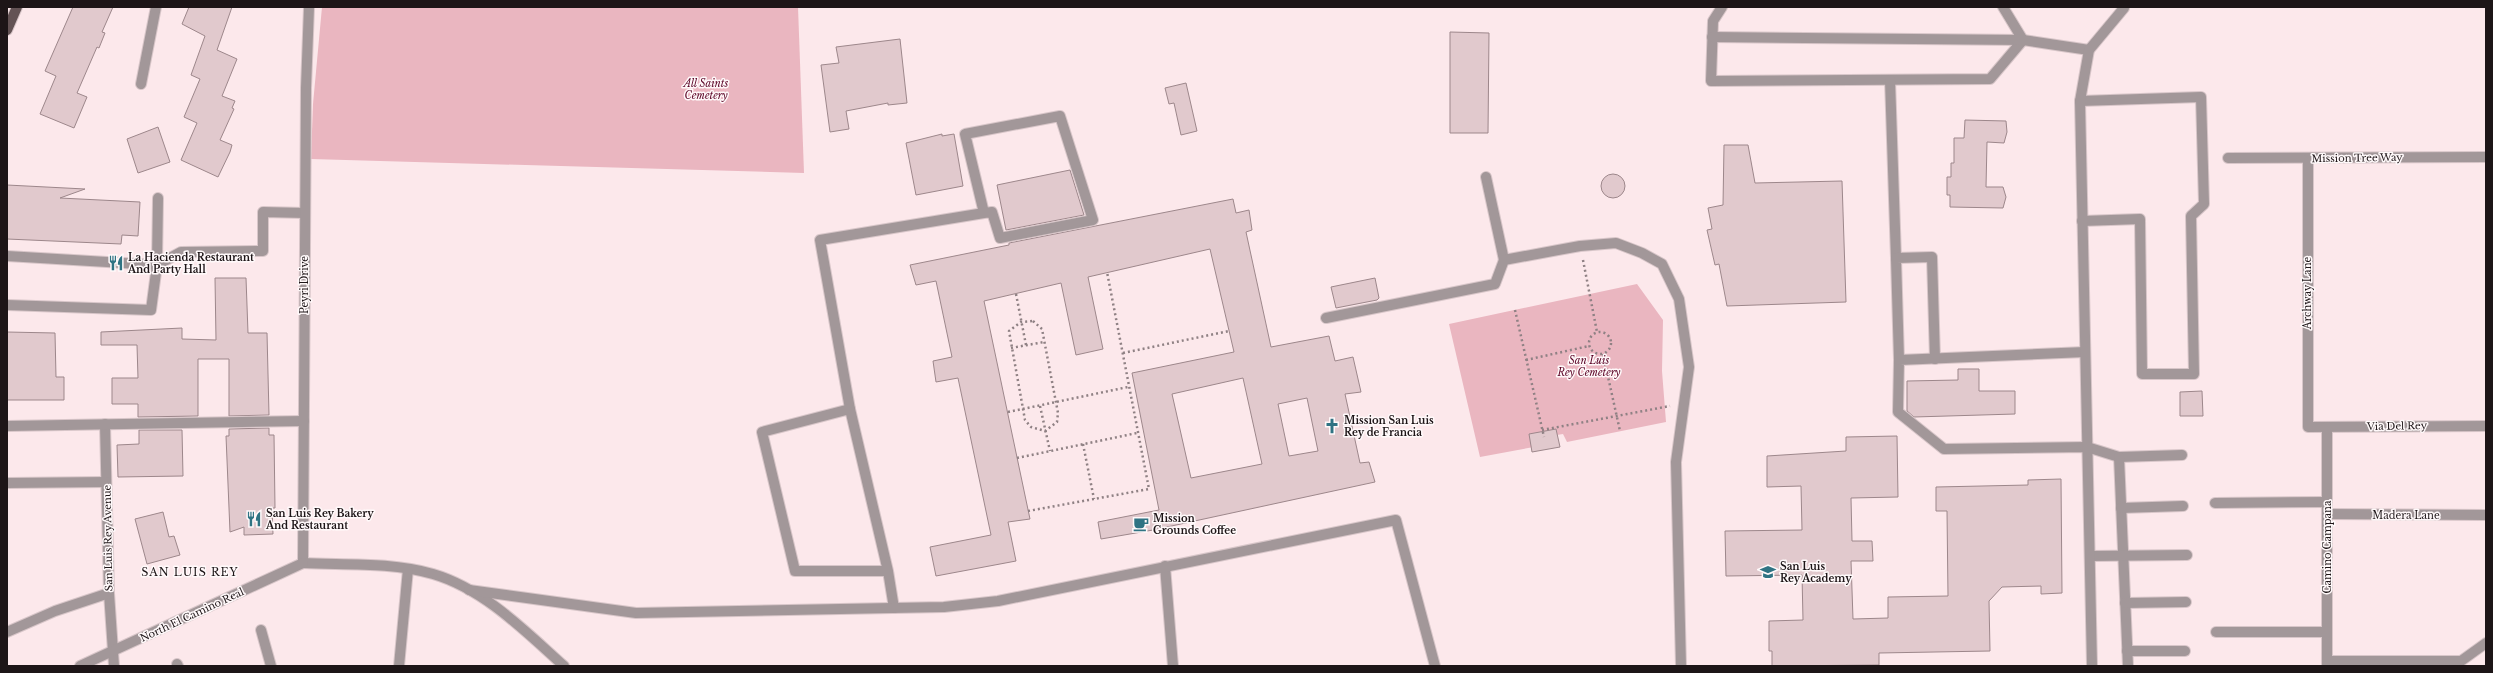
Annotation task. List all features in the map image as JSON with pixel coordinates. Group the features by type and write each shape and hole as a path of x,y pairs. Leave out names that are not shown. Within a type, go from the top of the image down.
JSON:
{"main road":[{"path":"8,28 11,7"},
{"path":"8,28 17,7"}],"street":[{"path":"141,84 156,7"},
{"name":"Peyri Drive","path":"303,563 306,88 309,7"},
{"path":"1722,7 1713,22 1711,81 1990,80 2023,40"},
{"path":"2003,7 2023,40"},
{"path":"2092,666 2080,101 2089,50 2125,7"},
{"path":"1712,37 2023,40 2089,50"},
{"path":"1890,80 1899,360 1898,412 1944,449 2087,447 2119,457 2182,455"},
{"path":"2080,101 2201,96 2204,204 2191,216 2194,374 2142,374 2140,219 2082,220"},
{"path":"894,608 888,571 850,409 820,240 992,212 1000,238 1093,220 1060,116 965,134 984,213"},
{"name":"Mission Tree Way","path":"2228,158 2308,159 2486,156"},
{"name":"Archway Lane","path":"2308,159 2308,427"},
{"path":"1326,318 1495,284 1504,260 1486,177"},
{"path":"7,305 151,310 157,265 158,198"},
{"path":"7,256 157,265 182,252 263,251 263,212 305,213"},
{"path":"1504,260 1580,246 1616,243 1642,253 1662,264 1679,299 1689,367 1676,462 1681,666"},
{"path":"1896,258 1932,257 1936,359"},
{"path":"1899,360 2085,352"},
{"path":"850,409 762,432 795,571 888,571"},
{"path":"7,426 304,420"},
{"name":"San Luis Rey Avenue","path":"105,424 109,593 114,666"},
{"name":"Via Del Rey","path":"2308,427 2486,426"},
{"name":"Camino Campana","path":"2327,427 2327,664"},
{"path":"2119,457 2128,666"},
{"path":"7,483 106,482"},
{"path":"2215,503 2327,502"},
{"path":"2121,508 2183,506"},
{"name":"Madera Lane","path":"2327,514 2486,515"},
{"path":"469,590 636,612 944,607 998,601 1396,520 1435,666"},
{"path":"2090,556 2187,554"},
{"path":"303,563 408,569 434,574 469,590 504,612 564,666"},
{"name":"North El Camino Real","path":"80,666 303,563"},
{"path":"1165,566 1173,666"},
{"path":"398,666 408,569"},
{"path":"7,632 55,611 109,593"},
{"path":"2125,602 2186,602"},
{"path":"261,630 271,666"},
{"path":"2216,632 2327,632"},
{"path":"2327,664 2461,661 2486,643"},
{"path":"2127,651 2185,650"}],"path":[{"path":"1580,246 1597,332"},
{"path":"1028,511 1149,489 1128,387 1107,272"},
{"path":"1016,294 1026,345"},
{"path":"1515,310 1544,437"},
{"path":"1033,321 1042,329 1044,342 1056,402 1057,422 1045,430 1031,427 1025,420 1009,331 1021,322 1033,321"},
{"path":"1123,353 1229,331"},
{"path":"1597,332 1605,332 1611,339 1609,349 1603,354 1592,352 1589,346 1589,338 1597,332"},
{"path":"1011,348 1044,342"},
{"path":"1526,360 1589,346"},
{"path":"1603,354 1620,431"},
{"path":"1008,412 1128,387"},
{"path":"1542,430 1664,405 1683,406"},
{"path":"1040,406 1050,452"},
{"path":"1017,458 1137,433"},
{"path":"1083,444 1094,499"}],"green space":[{"name":"All Saints Cemetery","path":"322,7 798,7 804,173 311,159 313,104"},
{"name":"San Luis Rey Cemetery","path":"1637,284 1663,320 1662,371 1666,422 1567,442 1563,434 1538,438 1539,446 1480,457 1449,324"}],"building":[{"path":"73,7 113,7 102,32 105,33 99,48 97,47 77,93 87,97 74,128 40,114 56,76 45,71"},
{"path":"189,7 232,7 217,50 237,59 222,96 235,101 232,108 234,109 220,140 232,145 218,177 181,160 197,123 184,117 200,79 191,75 205,36 182,24"},
{"path":"1450,32 1489,33 1488,133 1450,133"},
{"path":"900,39 907,103 888,105 888,103 846,111 849,129 830,132 821,65 839,63 836,47"},
{"path":"1186,83 1197,131 1181,135 1174,103 1169,104 1165,88"},
{"path":"1965,120 2006,121 2007,132 2004,143 1987,142 1986,187 2003,187 2006,197 2003,208 1950,207 1950,195 1947,195 1947,177 1951,177 1951,163 1954,163 1954,138 1964,138"},
{"path":"158,127 170,162 138,173 127,139"},
{"path":"942,134 942,136 954,134 963,186 916,195 906,143"},
{"path":"1724,145 1748,145 1755,183 1842,181 1846,302 1727,306 1719,264 1715,265 1707,230 1712,229 1708,208 1723,205"},
{"path":"1070,170 1084,215 1006,230 997,185"},
{"path":"1613,174 1622,177 1625,186 1622,195 1613,198 1604,195 1601,186 1604,177"},
{"path":"7,185 85,189 60,198 140,202 138,236 122,235 121,244 7,239"},
{"path":"1233,199 1236,213 1249,210 1252,230 1246,232 1271,347 1329,336 1335,361 1353,357 1361,392 1345,394 1360,463 1369,462 1375,482 1153,530 1101,539 1098,522 1159,510 1132,373 1234,352 1210,249 1088,277 1103,349 1076,355 1061,283 984,301 1030,519 1008,522 1016,561 936,576 930,547 991,535 958,378 936,382 933,361 952,357 936,281 916,285 910,265 1009,245 1009,243","holes":["1243,378 1262,464 1191,478 1172,394","1307,398 1318,451 1289,456 1278,404"]},
{"path":"215,278 246,278 248,333 267,333 269,415 229,416 229,359 198,359 198,416 138,417 138,404 112,404 112,378 138,378 137,345 101,345 101,332 182,328 182,339 216,340"},
{"path":"1375,278 1379,298 1377,300 1336,308 1331,287"},
{"path":"7,332 55,333 56,377 64,377 64,400 7,400"},
{"path":"1958,369 1979,369 1979,391 2015,391 2015,414 1914,417 1907,411 1907,381 1958,380"},
{"path":"2202,391 2203,416 2180,416 2180,392"},
{"path":"269,428 269,435 274,435 275,508 272,508 273,534 244,535 244,527 230,532 226,436 229,436 229,429"},
{"path":"1556,429 1560,447 1532,452 1529,434"},
{"path":"139,430 182,430 183,476 118,477 117,445 139,444"},
{"path":"1897,436 1898,497 1851,498 1852,541 1872,541 1873,561 1851,561 1853,619 1888,618 1888,597 1948,596 1947,511 1936,511 1936,487 2028,485 2028,480 2061,479 2062,593 2041,594 2041,586 2002,587 1989,601 1990,651 1879,653 1879,665 1772,666 1772,651 1769,651 1769,621 1803,620 1802,575 1726,576 1725,531 1802,530 1801,486 1767,487 1767,456 1846,451 1846,437"},
{"path":"163,512 169,537 174,536 180,555 147,564 135,519"}],"place":[{"name":"La Hacienda Restaurant And Party Hall","path":"116,263"},
{"name":"Mission San Luis Rey de Francia","path":"1332,426"},
{"name":"San Luis Rey Bakery And Restaurant","path":"254,519"},
{"name":"Mission Grounds Coffee","path":"1141,524"},
{"name":"San Luis Rey Academy","path":"1768,572"}],"district":[{"name":"SAN LUIS REY","path":"190,572"}]}
